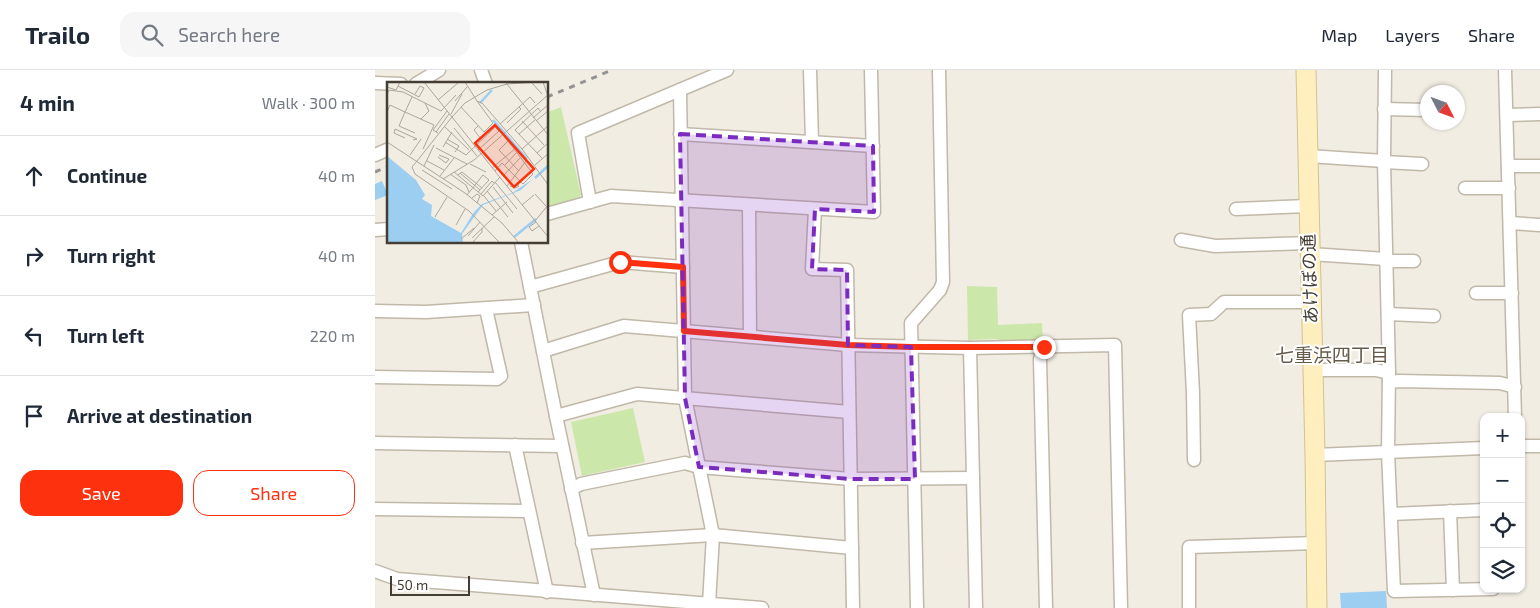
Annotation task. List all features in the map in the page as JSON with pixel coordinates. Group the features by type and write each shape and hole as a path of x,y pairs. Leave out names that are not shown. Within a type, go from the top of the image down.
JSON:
{"street":[{"path":"419,82 439,70"},
{"path":"481,70 486,82"},
{"path":"590,202 578,133 727,70"},
{"path":"810,70 812,142"},
{"path":"549,213 611,196 874,212 871,70"},
{"path":"917,608 911,323 940,290 943,282 939,70"},
{"name":"あけぼの通","path":"1306,70 1317,608"},
{"path":"1385,70 1384,161 1389,378 1388,452 1394,591 1480,589"},
{"path":"1505,70 1515,413"},
{"path":"680,90 685,398 713,535 709,604"},
{"path":"1384,109 1420,110"},
{"path":"1507,115 1540,114"},
{"path":"680,134 873,146"},
{"path":"375,155 387,150"},
{"path":"1307,156 1422,164"},
{"path":"1508,166 1540,166"},
{"path":"1465,188 1509,188"},
{"path":"749,205 750,336"},
{"path":"1236,209 1308,206"},
{"path":"815,209 812,269 847,270 853,608"},
{"path":"1510,223 1540,225"},
{"path":"1181,240 1215,246 1309,249 1386,261 1415,261"},
{"path":"521,244 582,543 589,595 583,608"},
{"path":"530,287 620,262 683,267"},
{"path":"1476,294 1512,293"},
{"path":"1195,460 1189,315 1211,314 1224,302 1311,302"},
{"path":"375,311 426,312 534,305"},
{"path":"375,377 497,379 501,376 486,308"},
{"path":"1388,314 1434,316"},
{"path":"543,352 625,326 848,345 970,348 1115,345 1121,608"},
{"path":"1044,347 1040,359 1046,608"},
{"path":"970,348 975,608"},
{"path":"1313,370 1376,370 1389,378 1399,380 1501,383 1515,387"},
{"path":"556,416 637,394 849,412"},
{"path":"375,443 562,446"},
{"path":"515,445 547,592"},
{"path":"1525,446 1540,446"},
{"path":"1315,455 1480,448"},
{"path":"571,489 581,484 685,463 699,468 851,479 973,478"},
{"path":"375,509 529,511"},
{"path":"1391,514 1480,510"},
{"path":"1450,511 1453,590"},
{"path":"582,543 713,535 852,548"},
{"path":"1189,608 1189,547 1316,543"},
{"path":"375,571 397,579 762,608"}],"highlighted area":[{"path":"680,134 873,146 874,212 815,209 812,269 847,270 848,345 911,347 915,479 851,479 699,467 685,398"}],"green space":[{"path":"561,107 581,195 575,201 549,209 549,112"},
{"path":"967,286 997,287 998,325 1042,323 1043,341 1003,342 997,339 968,340"},
{"path":"633,408 645,462 582,476 571,422"}],"water":[{"path":"382,181 387,195 375,200 375,184"},
{"path":"1386,591 1387,608 1341,608 1340,593"}],"railway":[{"path":"549,96 612,70"},
{"path":"375,172 387,167"}],"district":[{"name":"七重浜四丁目","path":"1332,355"}],"route":[{"path":"620,262 683,267 684,331 848,345 970,348 1044,347"}]}
